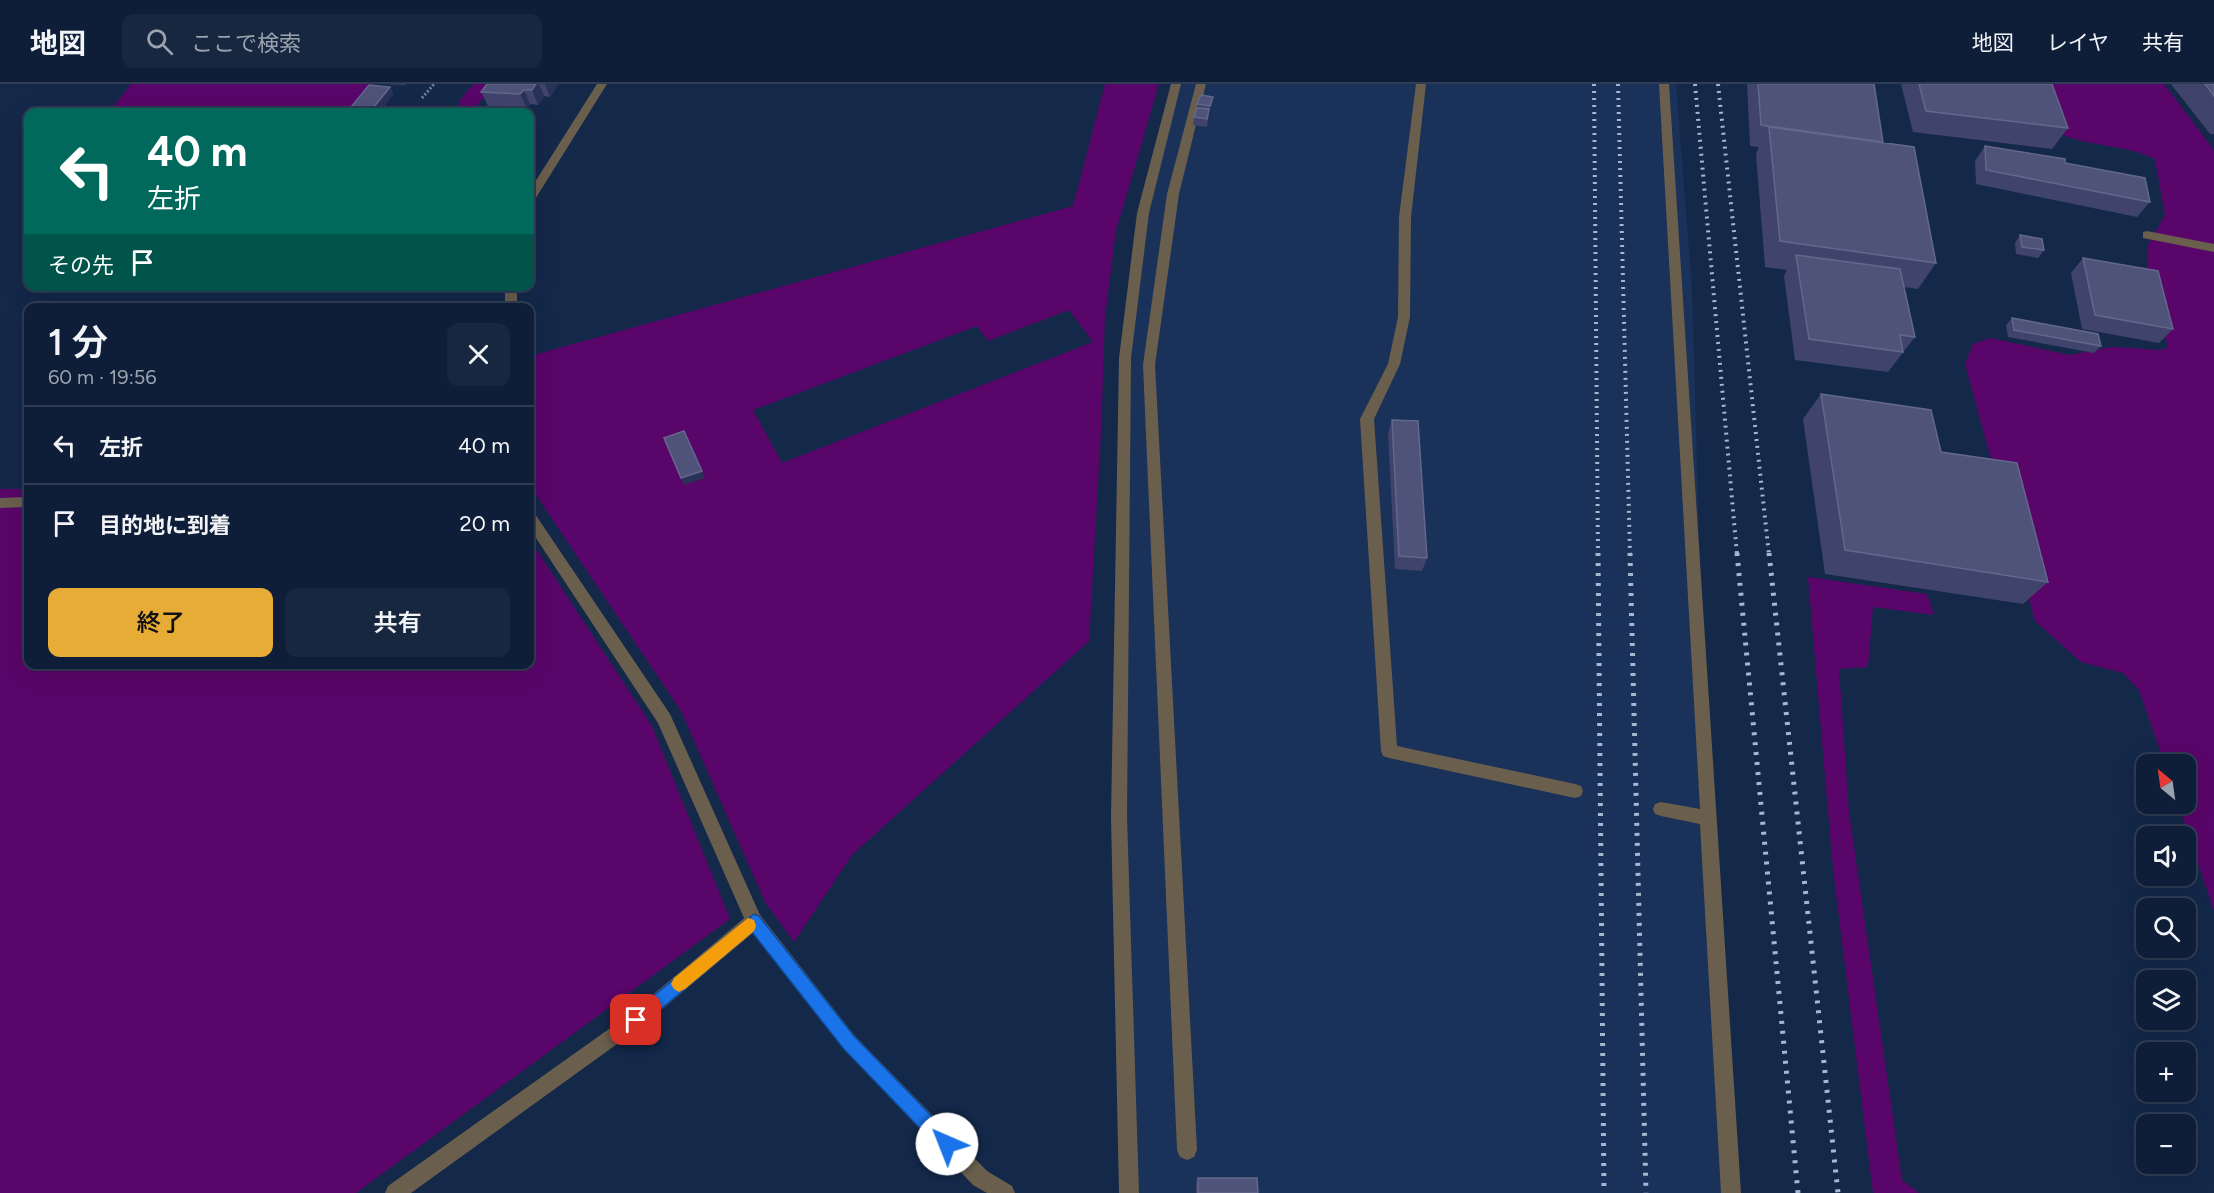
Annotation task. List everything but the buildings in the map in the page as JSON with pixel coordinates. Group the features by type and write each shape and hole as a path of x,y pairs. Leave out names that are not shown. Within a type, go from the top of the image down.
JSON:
{"street":[{"path":"534,192 602,84"},
{"path":"1129,1193 1119,817 1125,358 1143,213 1176,84"},
{"path":"1187,1150 1149,365 1173,194 1201,84"},
{"path":"1421,84 1405,217 1404,317 1394,364 1367,419 1389,751 1575,791"},
{"path":"1664,84 1731,1193"},
{"path":"2147,235 2214,248"},
{"path":"0,502 24,502"},
{"path":"534,524 664,719 754,921 849,1042 980,1178 1005,1193"},
{"path":"1661,809 1707,818"},
{"path":"395,1193 636,1020 754,921"}],"path":[{"path":"422,98 434,84"}],"shaded area":[{"path":"131,84 374,84 355,108 112,108"},
{"path":"474,84 494,84 475,108 459,108 459,101"},
{"path":"1105,84 1159,84 1116,231 1105,316 1089,641 852,855 794,942 765,902 681,711 534,492 534,355 1073,206","holes":["1069,310 1093,342 782,463 753,410 977,326 988,341"]},
{"path":"1176,84 1676,84 1692,287 1707,818 1731,1193 1129,1193 1119,817 1125,358 1143,213"},
{"path":"2038,84 2164,84 2214,150 2214,911 2196,858 2196,826 2185,826 2181,814 2196,814 2196,754 2161,754 2139,690 2123,673 2081,662 2035,621 1965,364 1973,344 1990,338 2070,355 2112,347 2161,350 2168,347 2148,268 2147,247 2165,215 2155,159 2056,132"},
{"path":"0,489 24,489 24,669 534,669 534,546 652,726 730,919 356,1193 0,1193"},
{"path":"1808,577 1927,594 1934,615 1873,607 1868,667 1839,669 1849,812 1902,1180 1919,1193 1873,1193 1833,869"}],"railway":[{"path":"1594,84 1598,555"},
{"path":"1618,84 1630,555"},
{"path":"1695,84 1737,555"},
{"path":"1718,84 1769,555"},
{"path":"1598,553 1604,1193"},
{"path":"1630,553 1646,1193"},
{"path":"1737,553 1798,1193"},
{"path":"1769,553 1838,1193"}],"slow traffic":[{"path":"679,984 748,926"}],"route":[{"path":"636,1020 754,921 849,1042 947,1144"}]}
